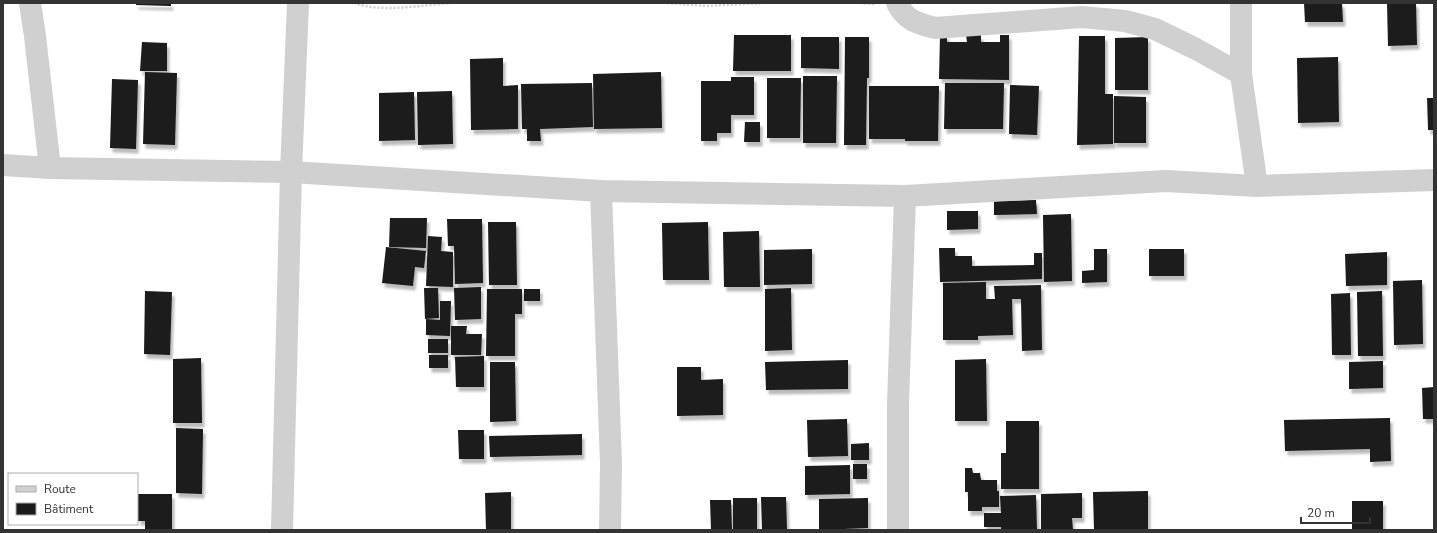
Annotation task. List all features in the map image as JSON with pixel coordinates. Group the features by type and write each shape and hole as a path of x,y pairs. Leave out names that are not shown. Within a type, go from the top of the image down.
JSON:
{"street":[{"path":"30,3 50,168"},
{"path":"282,530 291,172 298,3"},
{"path":"896,3 901,11 913,22 935,28 1082,17 1125,20 1155,29 1196,49 1241,74"},
{"path":"1241,3 1241,74 1257,186"},
{"path":"3,165 50,168 291,172 600,191 904,196 1166,181 1257,186 1434,180"},
{"path":"600,191 611,463 610,530"},
{"path":"898,530 898,404 904,196"}],"path":[{"path":"354,3 385,8 451,3"},
{"path":"667,3 707,6 764,3"}],"building":[{"path":"136,3 171,3 171,6 136,5"},
{"path":"1304,3 1342,3 1343,22 1305,22"},
{"path":"1387,3 1416,3 1417,45 1388,46"},
{"path":"734,35 791,35 791,71 733,71"},
{"path":"940,35 947,35 947,42 967,42 966,35 981,35 981,42 1000,42 1000,35 1009,35 1009,80 939,79"},
{"path":"1079,36 1105,36 1105,94 1113,94 1113,144 1077,145"},
{"path":"801,37 839,37 839,69 801,68"},
{"path":"845,37 869,37 866,145 844,145"},
{"path":"1148,37 1148,90 1115,90 1115,38"},
{"path":"142,42 167,43 167,71 140,71"},
{"path":"1338,57 1339,122 1298,123 1297,58"},
{"path":"503,58 503,86 518,85 518,129 471,130 470,59"},
{"path":"145,72 177,73 175,145 143,144"},
{"path":"661,72 662,128 594,129 593,74"},
{"path":"803,76 837,76 836,143 803,143"},
{"path":"731,77 754,77 754,115 731,115 731,133 717,133 717,141 701,141 701,81 731,81"},
{"path":"767,78 801,78 800,138 767,138"},
{"path":"112,79 138,80 136,149 110,148"},
{"path":"592,83 593,127 540,129 541,141 527,141 527,129 522,129 521,84"},
{"path":"945,83 1004,83 1003,129 944,129"},
{"path":"1010,85 1039,86 1037,135 1009,134"},
{"path":"869,86 939,86 938,141 869,139"},
{"path":"452,91 453,144 418,145 417,92"},
{"path":"414,92 415,140 379,141 379,93"},
{"path":"1114,96 1146,97 1146,143 1114,143"},
{"path":"1427,98 1434,98 1434,130 1428,130"},
{"path":"745,122 760,122 760,142 744,142"},
{"path":"1036,200 1037,214 994,215 994,201"},
{"path":"947,211 978,211 978,229 947,230"},
{"path":"1071,214 1072,281 1044,282 1043,215"},
{"path":"390,218 427,218 426,248 389,247"},
{"path":"447,219 482,219 483,283 455,284 454,246 448,246"},
{"path":"488,222 516,222 517,285 489,285"},
{"path":"708,222 709,280 663,280 662,223"},
{"path":"759,231 760,287 724,287 723,232"},
{"path":"428,236 442,237 441,251 453,252 453,287 426,286"},
{"path":"386,247 426,251 424,268 415,267 413,286 382,283"},
{"path":"939,248 955,248 955,256 972,256 972,266 1034,265 1034,253 1042,253 1042,279 940,282"},
{"path":"812,249 812,284 764,285 764,250"},
{"path":"1094,249 1107,249 1107,282 1082,283 1082,271 1094,270"},
{"path":"1149,249 1184,249 1184,276 1149,276"},
{"path":"1387,252 1387,285 1346,286 1345,254"},
{"path":"1422,280 1423,344 1394,345 1393,281"},
{"path":"986,282 986,299 995,299 994,286 1041,285 1042,350 1022,351 1021,299 1012,299 1013,335 978,336 978,340 943,340 943,283"},
{"path":"481,287 481,319 455,320 454,288"},
{"path":"424,288 438,288 439,318 425,319"},
{"path":"791,288 792,350 765,351 765,289"},
{"path":"487,289 522,289 522,314 515,314 515,356 486,356"},
{"path":"524,289 540,289 540,301 524,301"},
{"path":"145,291 172,292 170,355 144,354"},
{"path":"1382,291 1383,356 1358,356 1357,292"},
{"path":"1350,293 1351,355 1332,355 1331,294"},
{"path":"440,301 451,301 450,336 426,335 426,319 440,320"},
{"path":"451,326 467,326 466,334 482,334 481,355 451,355"},
{"path":"428,339 448,339 448,353 428,353"},
{"path":"429,355 448,355 448,368 429,368"},
{"path":"484,356 484,387 456,387 455,357"},
{"path":"201,358 202,423 173,423 173,359"},
{"path":"986,359 987,421 955,421 955,360"},
{"path":"848,360 848,389 766,390 765,362"},
{"path":"1383,361 1383,388 1349,389 1349,362"},
{"path":"490,362 515,362 516,421 490,422"},
{"path":"677,367 701,367 701,380 723,379 723,415 677,416"},
{"path":"1434,387 1434,419 1423,419 1422,388"},
{"path":"1390,418 1391,461 1370,462 1370,449 1285,451 1284,420"},
{"path":"847,419 848,456 808,457 807,420"},
{"path":"1006,421 1039,421 1039,489 1001,489 1001,453 1006,453"},
{"path":"176,428 203,429 202,494 176,493"},
{"path":"458,430 484,430 484,459 459,459"},
{"path":"582,434 582,455 490,457 489,436"},
{"path":"869,443 869,460 851,460 851,444"},
{"path":"853,464 867,464 867,479 853,479"},
{"path":"850,465 850,494 805,495 805,466"},
{"path":"965,468 972,468 973,473 980,473 981,480 997,480 999,507 982,507 982,511 968,511 968,492 965,492"},
{"path":"1148,491 1148,530 1094,530 1093,492"},
{"path":"511,492 511,530 486,530 485,493"},
{"path":"1082,493 1082,518 1072,518 1073,530 1041,530 1041,494"},
{"path":"138,494 172,494 172,530 145,530 145,521 138,521"},
{"path":"1036,495 1037,530 1001,530 1001,527 984,527 984,513 1001,513 1000,496"},
{"path":"761,497 786,497 787,530 762,530"},
{"path":"733,498 757,498 757,530 733,530"},
{"path":"868,498 868,528 819,530 819,499"},
{"path":"710,500 731,500 732,530 711,530"},
{"path":"1352,501 1383,501 1383,530 1352,530"}]}
